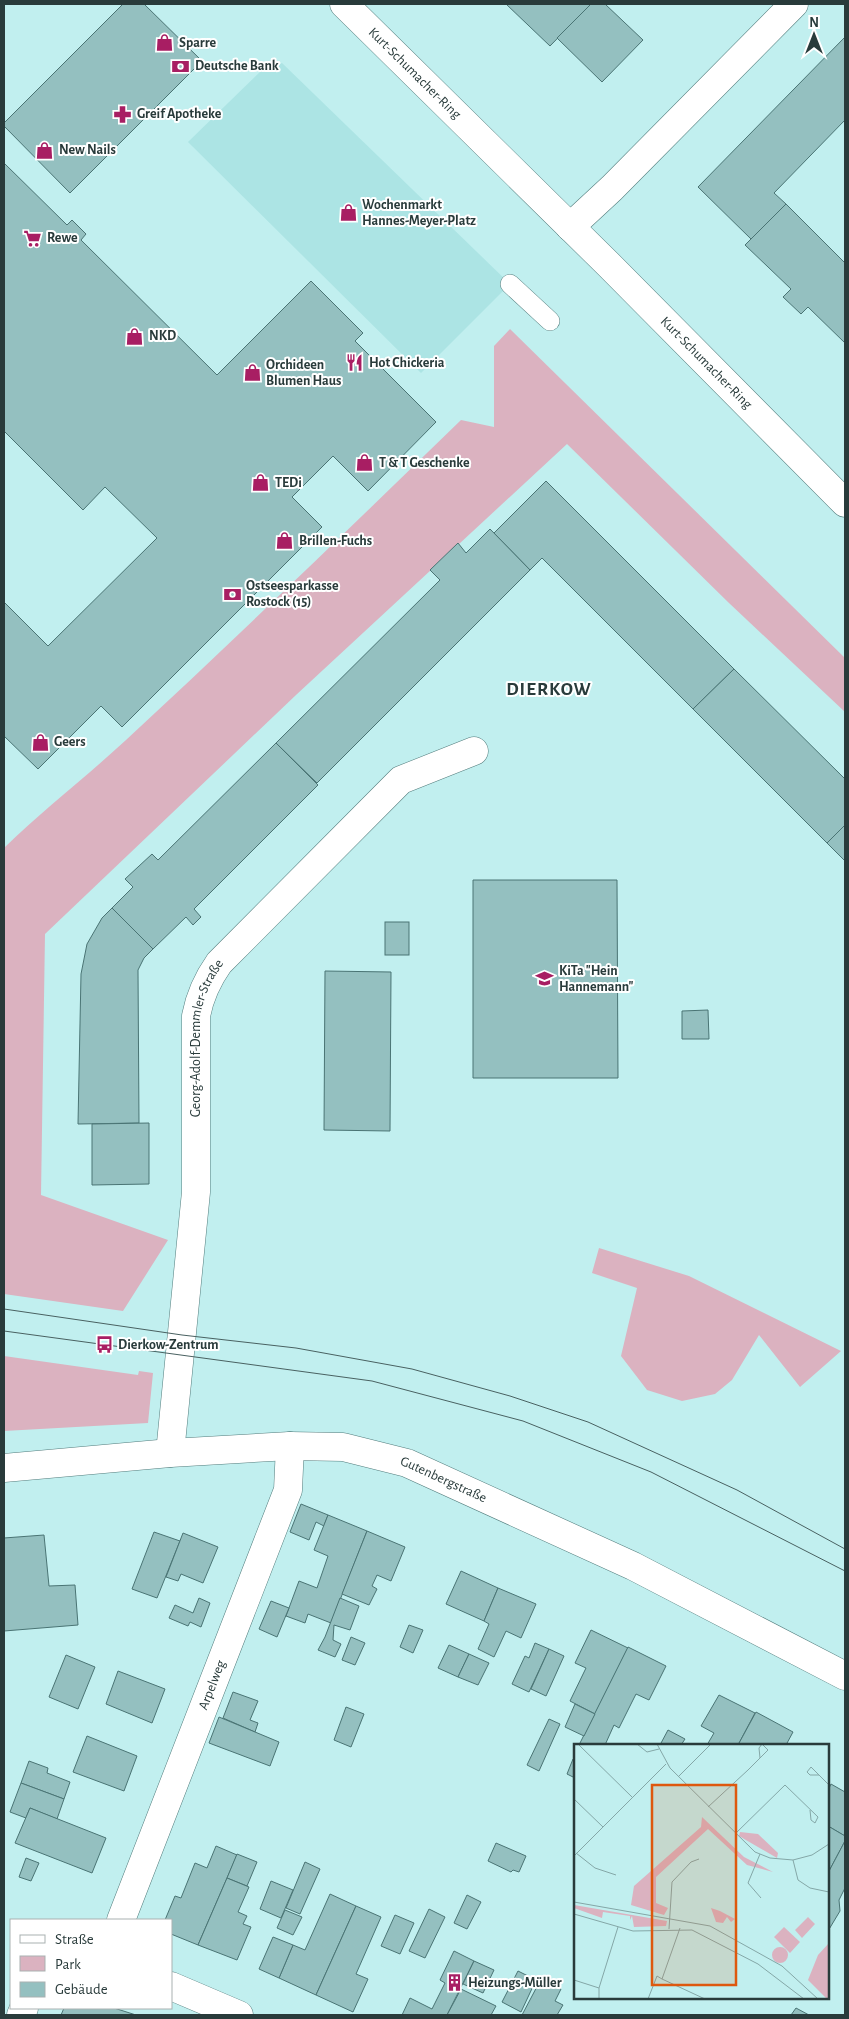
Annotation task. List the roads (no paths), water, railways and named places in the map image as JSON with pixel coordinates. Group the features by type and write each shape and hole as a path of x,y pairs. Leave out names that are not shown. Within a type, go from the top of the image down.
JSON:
{"street":[{"name":"Kurt-Schumacher-Ring","path":"344,4 844,500"},
{"path":"570,227 612,188 794,4"},
{"name":"Georg-Adolf-Demmler-Straße","path":"170,1453 196,1192 196,1016 200,998 208,979 219,963 401,780 474,750"},
{"name":"Gutenbergstraße","path":"4,1468 170,1453 290,1446 343,1447 407,1463 633,1566 845,1676"},
{"name":"Arpelweg","path":"121,1919 288,1490 290,1446"},
{"path":"172,1986 239,2015"}],"lane":[{"path":"510,284 550,321"}],"tram line":[{"path":"4,1309 182,1335 296,1348 412,1369 510,1396 588,1422 737,1490 845,1549"},
{"path":"4,1331 372,1381 523,1421 651,1472 845,1571"}],"place":[{"name":"Sparre","path":"165,43"},
{"name":"Deutsche Bank","path":"181,66"},
{"name":"Greif Apotheke","path":"123,114"},
{"name":"New Nails","path":"45,150"},
{"name":"Wochenmarkt Hannes-Meyer-Platz","path":"348,213"},
{"name":"Rewe","path":"33,238"},
{"name":"NKD","path":"135,336"},
{"name":"Hot Chickeria","path":"355,363"},
{"name":"Orchideen Blumen Haus","path":"252,373"},
{"name":"T & T Geschenke","path":"365,463"},
{"name":"TEDi","path":"261,483"},
{"name":"Brillen-Fuchs","path":"285,541"},
{"name":"Ostseesparkasse Rostock (15)","path":"232,594"},
{"name":"Geers","path":"40,742"},
{"name":"KiTa \"Hein Hannemann\"","path":"545,979"},
{"name":"Dierkow-Zentrum","path":"104,1345"},
{"name":"Heizungs-Müller","path":"454,1983"}],"district":[{"name":"DIERKOW","path":"549,689"}]}
